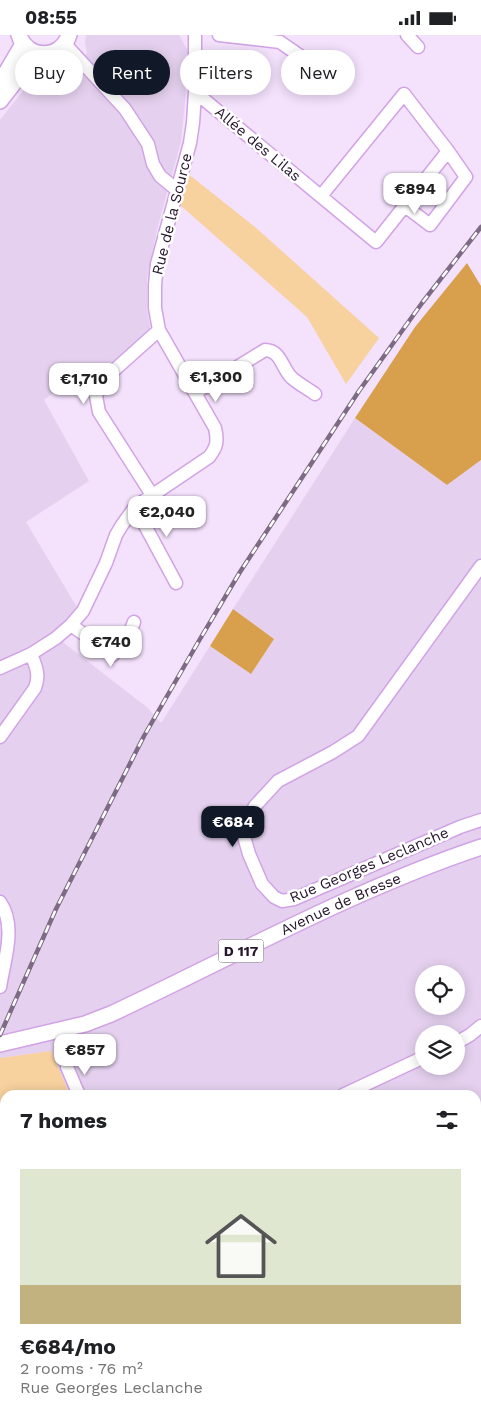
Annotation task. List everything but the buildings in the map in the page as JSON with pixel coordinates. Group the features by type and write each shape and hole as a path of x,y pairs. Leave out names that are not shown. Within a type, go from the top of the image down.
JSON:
{"main road":[{"path":"0,83 21,39 31,50"},
{"path":"56,50 67,39"},
{"path":"0,101 15,82"},
{"name":"Avenue de Bresse","path":"0,1044 85,1024 111,1015 366,892 481,846"}],"street":[{"name":"Rue de la Source","path":"195,35 195,50"},
{"path":"219,35 280,42 292,50"},
{"path":"407,35 418,47"},
{"path":"67,39 125,109 148,144 153,164 160,176 177,189"},
{"path":"321,196 404,94 466,177 430,225 405,206"},
{"name":"Rue de la Source","path":"0,668 32,654 71,625 83,611 106,563 116,535 135,507 209,457 216,448 218,439 215,428 159,330 155,309 156,271 192,133 195,95"},
{"name":"Allée des Lilas","path":"199,95 376,242 448,151"},
{"path":"152,495 99,412 96,396 101,383 159,330"},
{"path":"195,393 265,350 270,350 276,353 290,376 315,395"},
{"path":"135,507 176,583"},
{"name":"Rue Georges Leclanche","path":"481,566 358,735 333,752 278,781 256,806 243,833 249,854 262,884 274,897 282,901 294,899 460,827 481,820"},
{"path":"71,625 113,655 129,635 134,622"},
{"path":"0,737 35,688 38,673 32,654"},
{"path":"0,902 8,918 9,930 0,987"},
{"path":"465,1038 481,1026"},
{"path":"354,1090 415,1061"},
{"path":"67,1067 77,1090"}],"shaded area":[{"path":"86,35 179,35 188,50 180,50 180,95 186,95 181,142 158,226 147,278 147,309 151,331 90,380 82,370 44,400 89,481 26,522 78,609 55,632 60,640 148,708 161,723 210,646 251,674 274,639 233,609 355,418 447,485 481,460 481,1090 68,1090 51,1051 0,1058 0,120 20,95 83,95 83,59 87,53"},
{"path":"187,173 255,227 379,338 346,384 307,317 179,204"},
{"path":"467,263 481,286 481,460 447,485 355,418 415,327"},
{"path":"233,609 274,639 251,674 210,646"},
{"path":"51,1051 68,1090 0,1090 0,1058"}],"railway":[{"path":"0,1035 56,909 144,736 200,639 240,572 359,391 422,303 481,227"}]}
